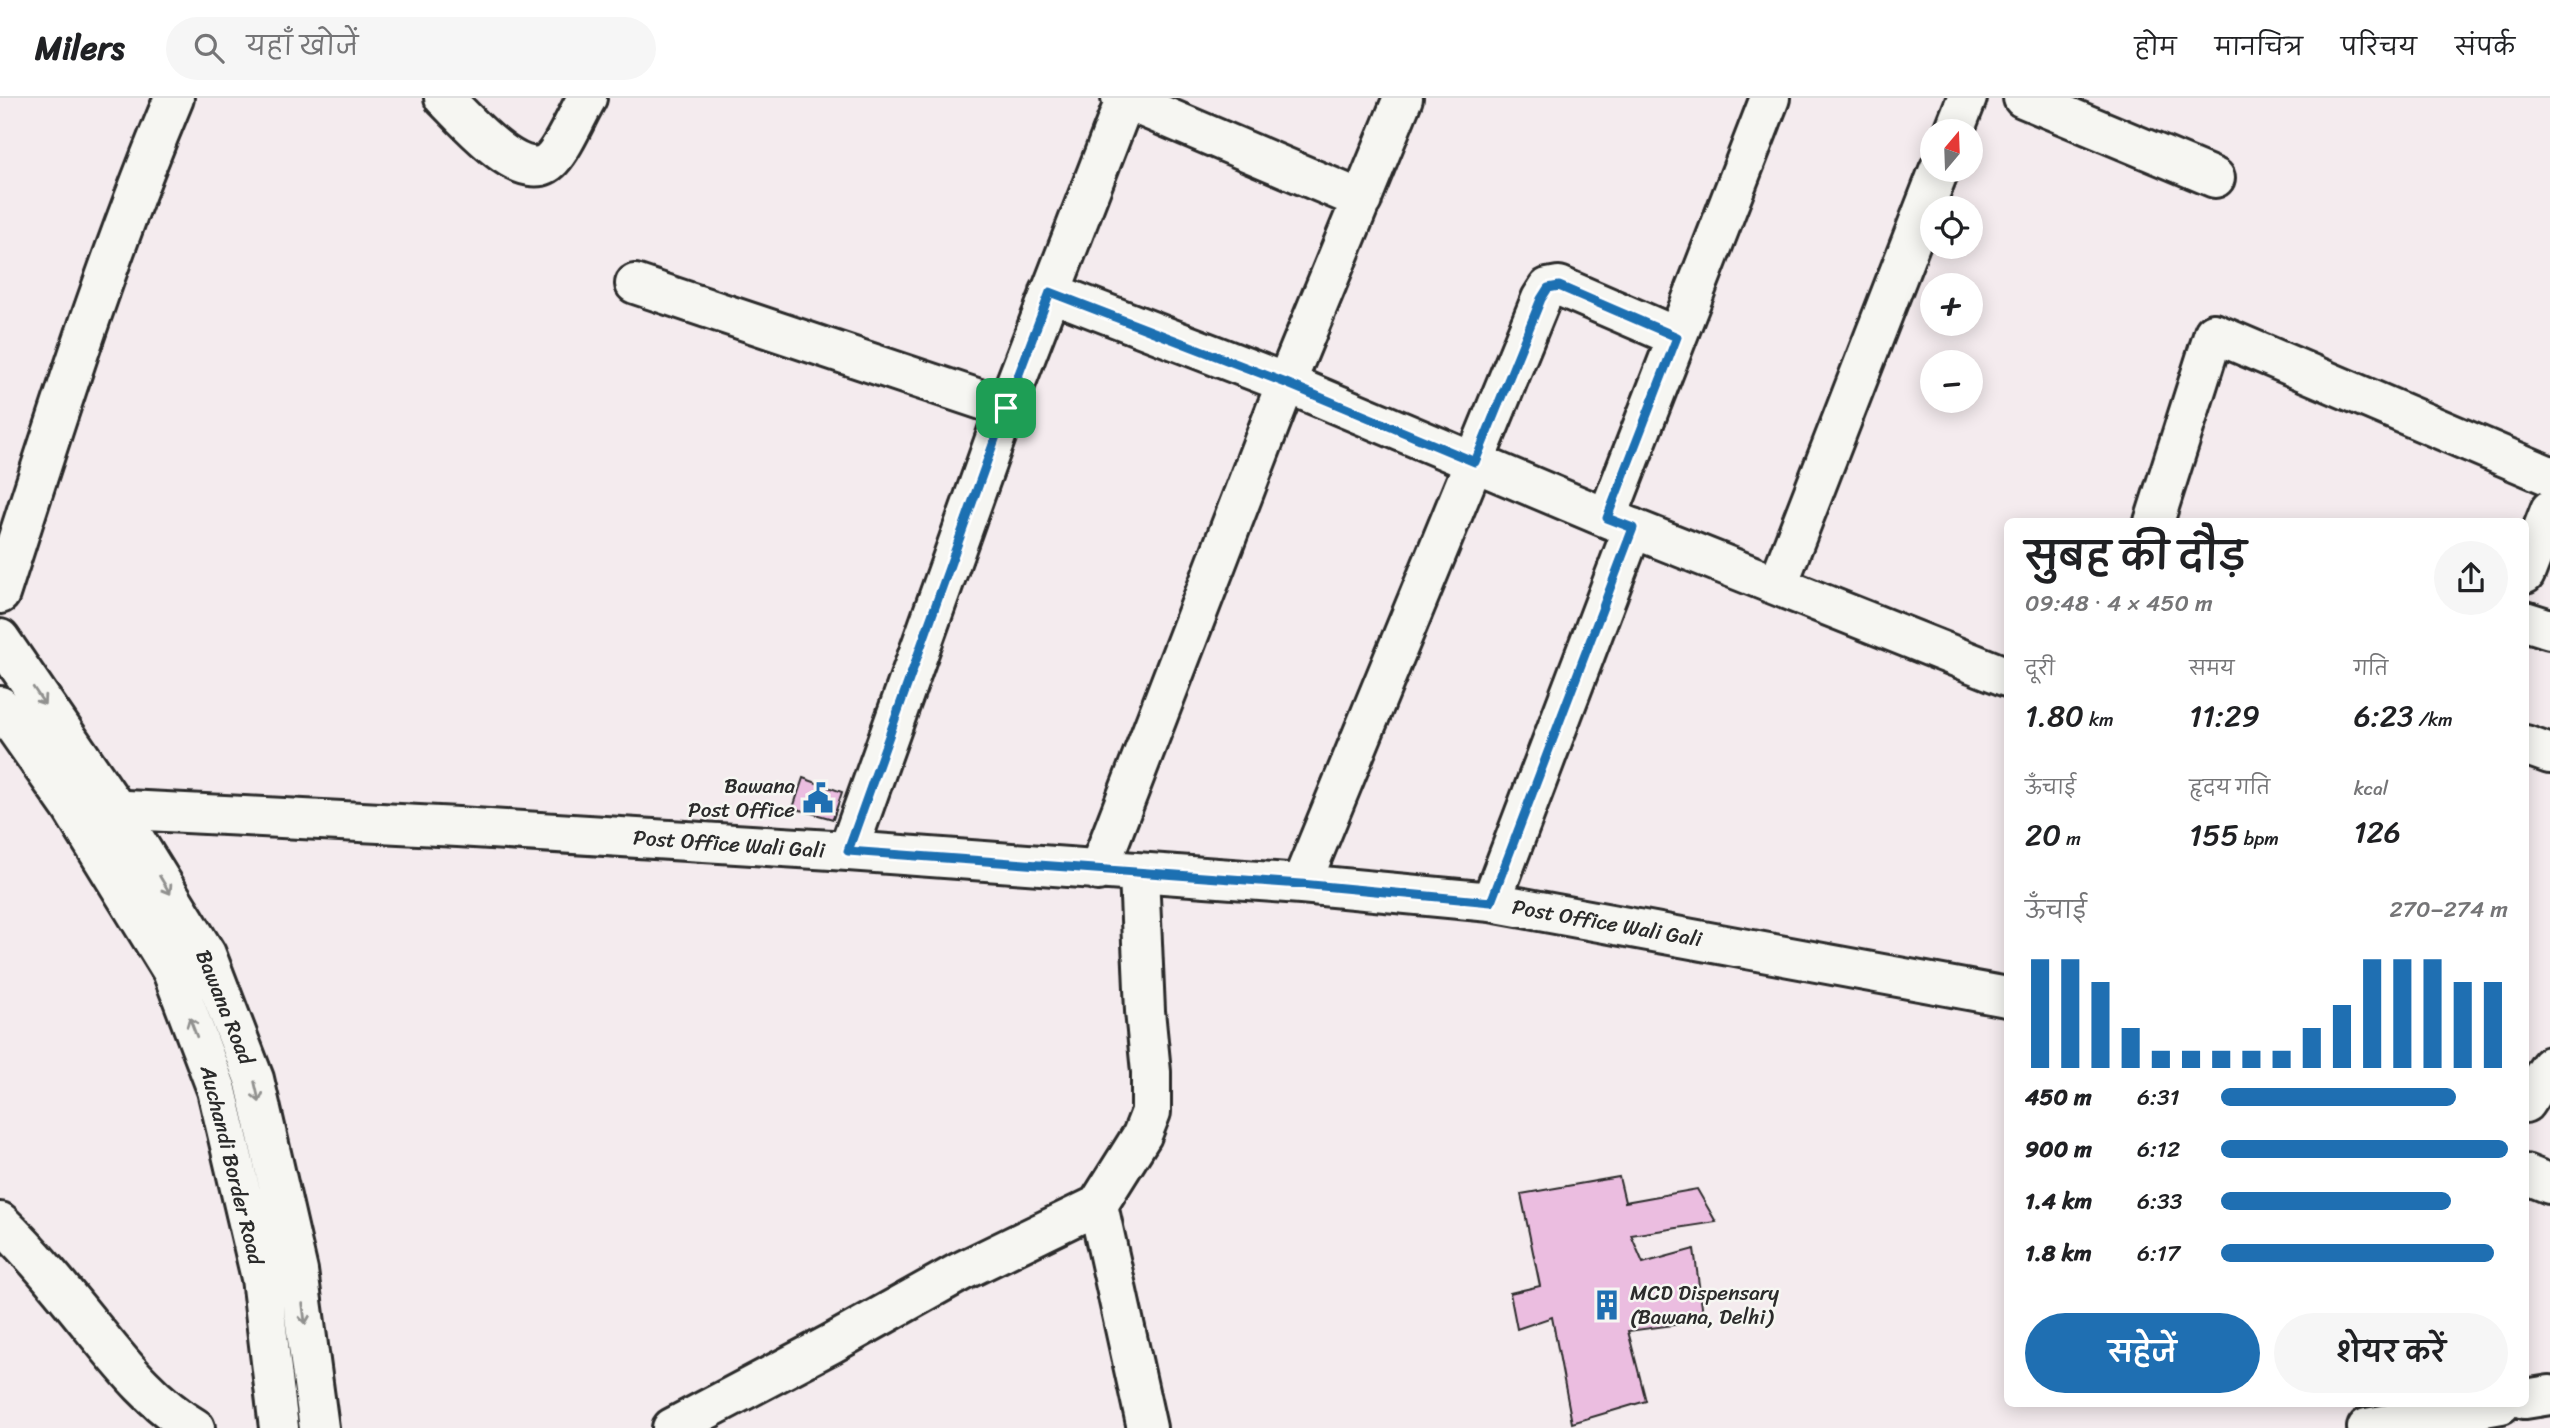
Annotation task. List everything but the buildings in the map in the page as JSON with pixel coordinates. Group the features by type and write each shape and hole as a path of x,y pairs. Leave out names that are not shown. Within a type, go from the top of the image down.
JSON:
{"street":[{"path":"0,594 89,318 141,177 174,98"},
{"path":"444,98 504,156 524,165 540,167 552,160 587,98"},
{"path":"1098,871 1286,383 1403,98"},
{"path":"1491,902 1620,523 1677,337 1770,98"},
{"path":"1959,119 1967,98"},
{"path":"2023,98 2215,178"},
{"path":"848,851 1006,408 1123,99 1362,200"},
{"path":"1778,584 1934,182"},
{"path":"635,284 1006,408"},
{"path":"1301,884 1541,299 1548,288 1559,286 1677,337"},
{"path":"1050,292 1286,383 1620,523 2004,676"},
{"path":"2155,518 2214,333 2550,476"},
{"path":"2529,564 2550,509"},
{"path":"2529,622 2550,629"},
{"name":"Bawana Road","path":"0,639 117,810 206,954 254,1079 298,1271 319,1428"},
{"name":"Auchandi Border Road","path":"0,706 71,807 172,971 217,1090 261,1278 279,1428"},
{"path":"2529,746 2550,754"},
{"name":"Post Office Wali Gali","path":"71,807 848,851 1301,884 1491,902 2004,996"},
{"path":"671,1428 960,1272 1098,1205 1142,1135 1151,1112 1139,874"},
{"path":"2529,1097 2550,1066"},
{"path":"2529,1176 2550,1184"},
{"path":"1098,1205 1147,1428"},
{"path":"0,1222 32,1253 143,1386 170,1411 195,1428"},
{"path":"2529,1398 2550,1395"},
{"path":"2367,1428 2484,1407"}],"place":[{"name":"Bawana Post Office","path":"818,798"},
{"name":"MCD Dispensary (Bawana, Delhi)","path":"1607,1305"}],"route":[{"path":"1559,286 1677,337 1607,518 1633,528 1491,902 1301,884 848,851 1006,408 1050,292 1286,383 1475,462 1541,299 1548,288 1559,286"}]}
